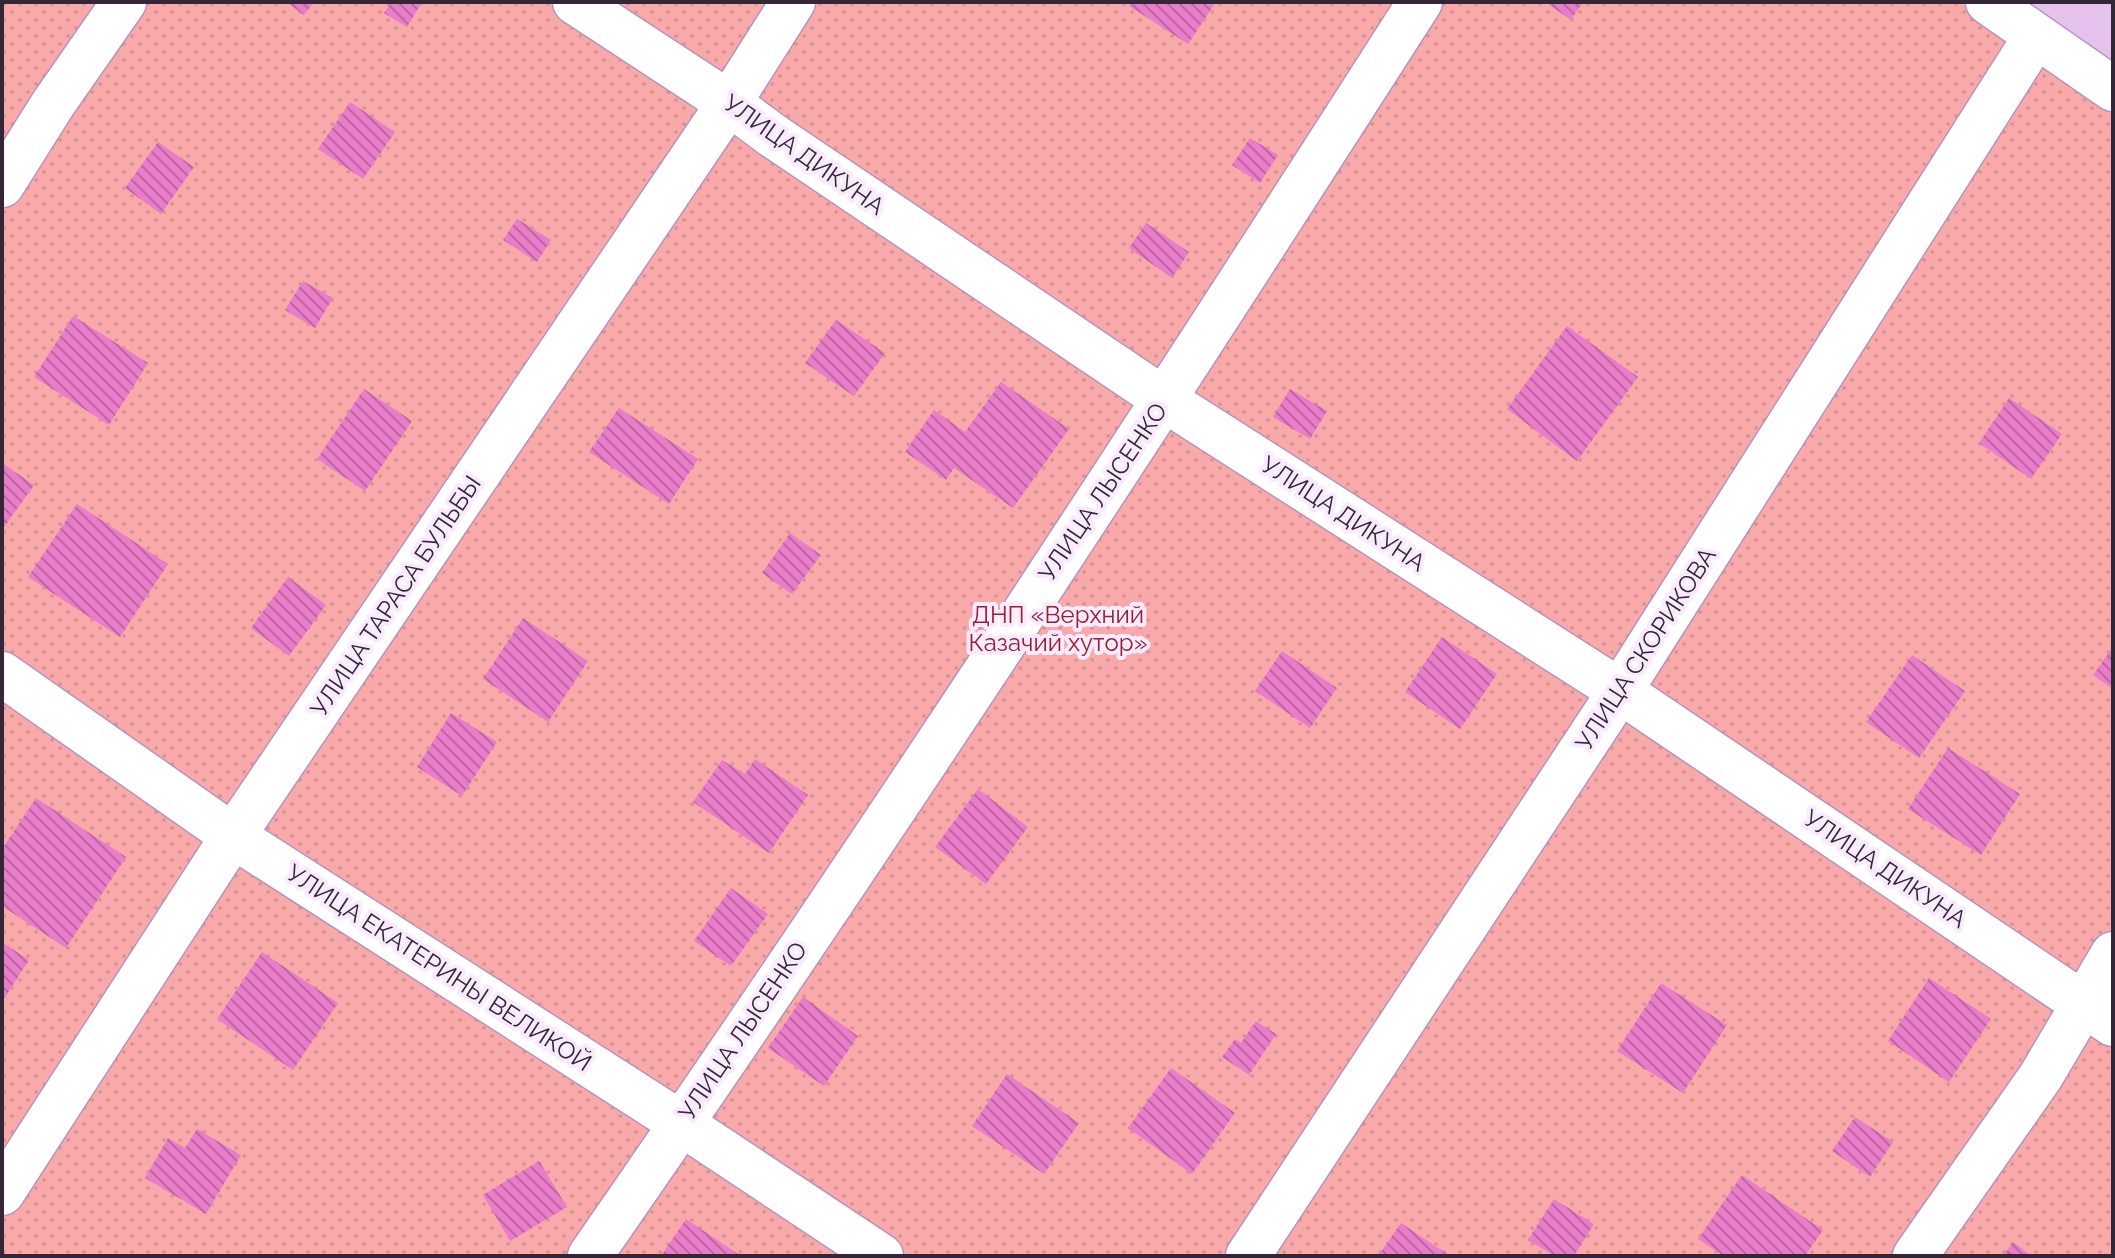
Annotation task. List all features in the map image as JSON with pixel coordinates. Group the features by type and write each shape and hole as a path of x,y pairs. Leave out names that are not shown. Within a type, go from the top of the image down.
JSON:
{"street":[{"path":"2,185 53,104 124,2"},
{"name":"УЛИЦА ДИКУНА","path":"575,2 1165,400 1620,691 2098,1013"},
{"name":"УЛИЦА ТАРАСА БУЛЬБЫ","path":"2,1193 233,836 729,103 793,2"},
{"name":"УЛИЦА ЛЫСЕНКО","path":"590,1256 682,1124 1165,400 1420,2"},
{"path":"1988,2 2113,89"},
{"name":"УЛИЦА СКОРИКОВА","path":"1248,1256 1620,691 2036,36"},
{"name":"УЛИЦА ЕКАТЕРИНЫ ВЕЛИКОЙ","path":"2,674 233,836 682,1124 881,1256"},
{"path":"1915,1256 2041,1076 2098,1013 2113,954"}],"green space":[{"name":"ДНП «Верхний Казачий хутор»","path":"2,2 2018,2 2113,64 2113,1256 2,1256"}],"building":[{"path":"286,2 314,2 304,15"},
{"path":"391,2 422,2 407,27 384,13"},
{"path":"1132,2 1216,2 1188,44 1129,6"},
{"path":"1545,2 1583,2 1571,20"},
{"path":"350,102 395,132 363,179 318,149"},
{"path":"1250,138 1278,155 1260,183 1232,165"},
{"path":"158,142 194,167 161,214 125,188"},
{"path":"517,219 551,240 537,262 503,240"},
{"path":"1146,223 1189,252 1172,278 1129,248"},
{"path":"303,281 333,298 315,328 285,310"},
{"path":"73,316 148,363 109,425 34,377"},
{"path":"836,320 885,353 854,396 805,363"},
{"path":"1567,326 1638,377 1577,461 1507,409"},
{"path":"1001,382 1069,429 1013,508 954,468 946,480 905,452 934,410 965,432"},
{"path":"364,389 412,421 365,491 317,459"},
{"path":"1290,389 1327,411 1310,439 1273,417"},
{"path":"2009,398 2062,434 2031,479 1979,443"},
{"path":"619,408 698,459 669,504 589,452"},
{"path":"2,463 34,485 2,530"},
{"path":"77,504 168,564 120,637 28,577"},
{"path":"790,533 821,555 792,594 762,573"},
{"path":"288,577 326,605 289,656 251,628"},
{"path":"523,618 588,661 548,722 483,679"},
{"path":"1442,637 1497,674 1460,729 1405,692"},
{"path":"2113,647 2113,689 2093,675"},
{"path":"1282,651 1337,688 1310,728 1255,691"},
{"path":"1912,655 1965,691 1919,758 1866,722"},
{"path":"451,713 497,742 462,796 417,767"},
{"path":"1948,748 2020,794 1981,855 1908,809"},
{"path":"755,759 808,795 769,853 693,802 722,760 745,774"},
{"path":"978,789 1028,827 986,884 935,847"},
{"path":"36,798 126,857 66,948 2,906 2,849"},
{"path":"731,888 768,914 731,966 694,941"},
{"path":"2,942 29,960 2,1002"},
{"path":"262,952 338,1003 293,1070 217,1019"},
{"path":"1929,978 1991,1019 1949,1082 1888,1041"},
{"path":"1661,983 1727,1025 1683,1093 1617,1051"},
{"path":"803,997 858,1036 824,1086 768,1048"},
{"path":"1256,1021 1276,1034 1249,1075 1222,1057 1235,1039 1241,1043"},
{"path":"1171,1068 1235,1113 1192,1174 1128,1128"},
{"path":"1007,1074 1079,1123 1044,1174 972,1126"},
{"path":"1855,1117 1893,1142 1870,1177 1832,1151"},
{"path":"197,1129 241,1155 206,1214 145,1178 168,1138 185,1148"},
{"path":"539,1161 567,1207 510,1241 483,1195"},
{"path":"1742,1175 1823,1230 1805,1256 1724,1256 1698,1239"},
{"path":"1554,1199 1594,1224 1574,1256 1555,1256 1528,1240"},
{"path":"686,1219 741,1256 661,1256"},
{"path":"1401,1223 1450,1256 1378,1256"},
{"path":"2013,1242 2032,1256 2003,1256"}]}
